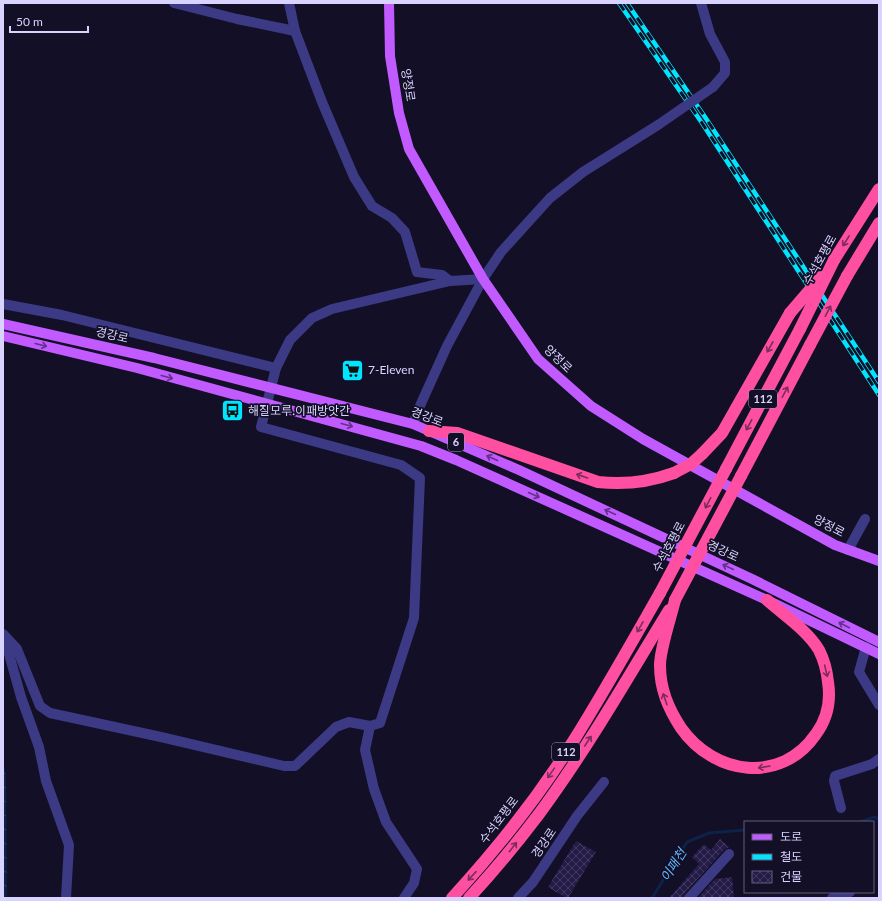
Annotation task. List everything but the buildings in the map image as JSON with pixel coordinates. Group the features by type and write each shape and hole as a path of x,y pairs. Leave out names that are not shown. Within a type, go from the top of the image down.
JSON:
{"highway":[{"name":"수석호평로","path":"452,898 480,868 574,740 660,593 800,329 834,260 879,189"},
{"name":"112","path":"470,898 502,861 543,807 588,742 675,600 810,345 868,239 879,223"},
{"path":"429,430 457,433 598,482 617,484 638,482 657,479 674,473 691,464 722,433 790,313 834,260"},
{"path":"675,600 660,664 663,691 667,705 688,737 711,756 727,764 746,768 764,768 784,762 799,754 812,740 826,715 829,689 825,664 819,650 800,629 767,600"}],"main road":[{"name":"양정로","path":"389,3 390,56 399,113 409,150 483,279 538,359 591,406 643,439 835,545 879,561"},
{"name":"경강로","path":"3,324 154,358 413,424 745,575 879,642"},
{"name":"6","path":"3,336 137,368 414,444 456,460 767,600 879,654"}],"street":[{"path":"174,3 237,19 295,31"},
{"path":"289,3 295,31 322,102 354,177 372,206 392,218 405,232 417,272 442,275 450,281"},
{"path":"413,424 447,346 483,279 501,252 550,198 584,172 658,125 713,87 725,72 726,62 710,34 701,3"},
{"path":"3,634 17,649 40,706 50,713 161,736 284,766 295,766 336,727 349,722 370,726 380,722 414,618 420,478 401,465 261,427 266,403 276,368 290,340 312,318 332,309 450,281 483,279"},
{"path":"3,304 70,316 276,368"},
{"path":"848,550 865,519"},
{"path":"3,634 21,697 39,748 46,781 69,845 66,898"},
{"path":"866,648 859,672 879,706"},
{"path":"370,726 365,750 374,789 386,822 417,869 414,883 404,898"},
{"path":"841,808 834,781 835,776 872,764 879,759"},
{"name":"경강로","path":"518,898 533,882 577,816 604,782"},
{"path":"689,898 729,854"},
{"path":"832,898 847,893"}],"water":[{"path":"3,760 6,776 7,898 3,898"}],"waterway":[{"name":"이패천","path":"863,821 874,817 879,819"},
{"name":"이패천","path":"652,898 687,842 709,833 744,830"}],"railway":[{"path":"619,3 702,123 879,395"},
{"path":"627,3 707,120 879,382"}],"place":[{"name":"7-Eleven","path":"352,370"},
{"name":"해질모루.이패방앗간","path":"233,411"}]}
